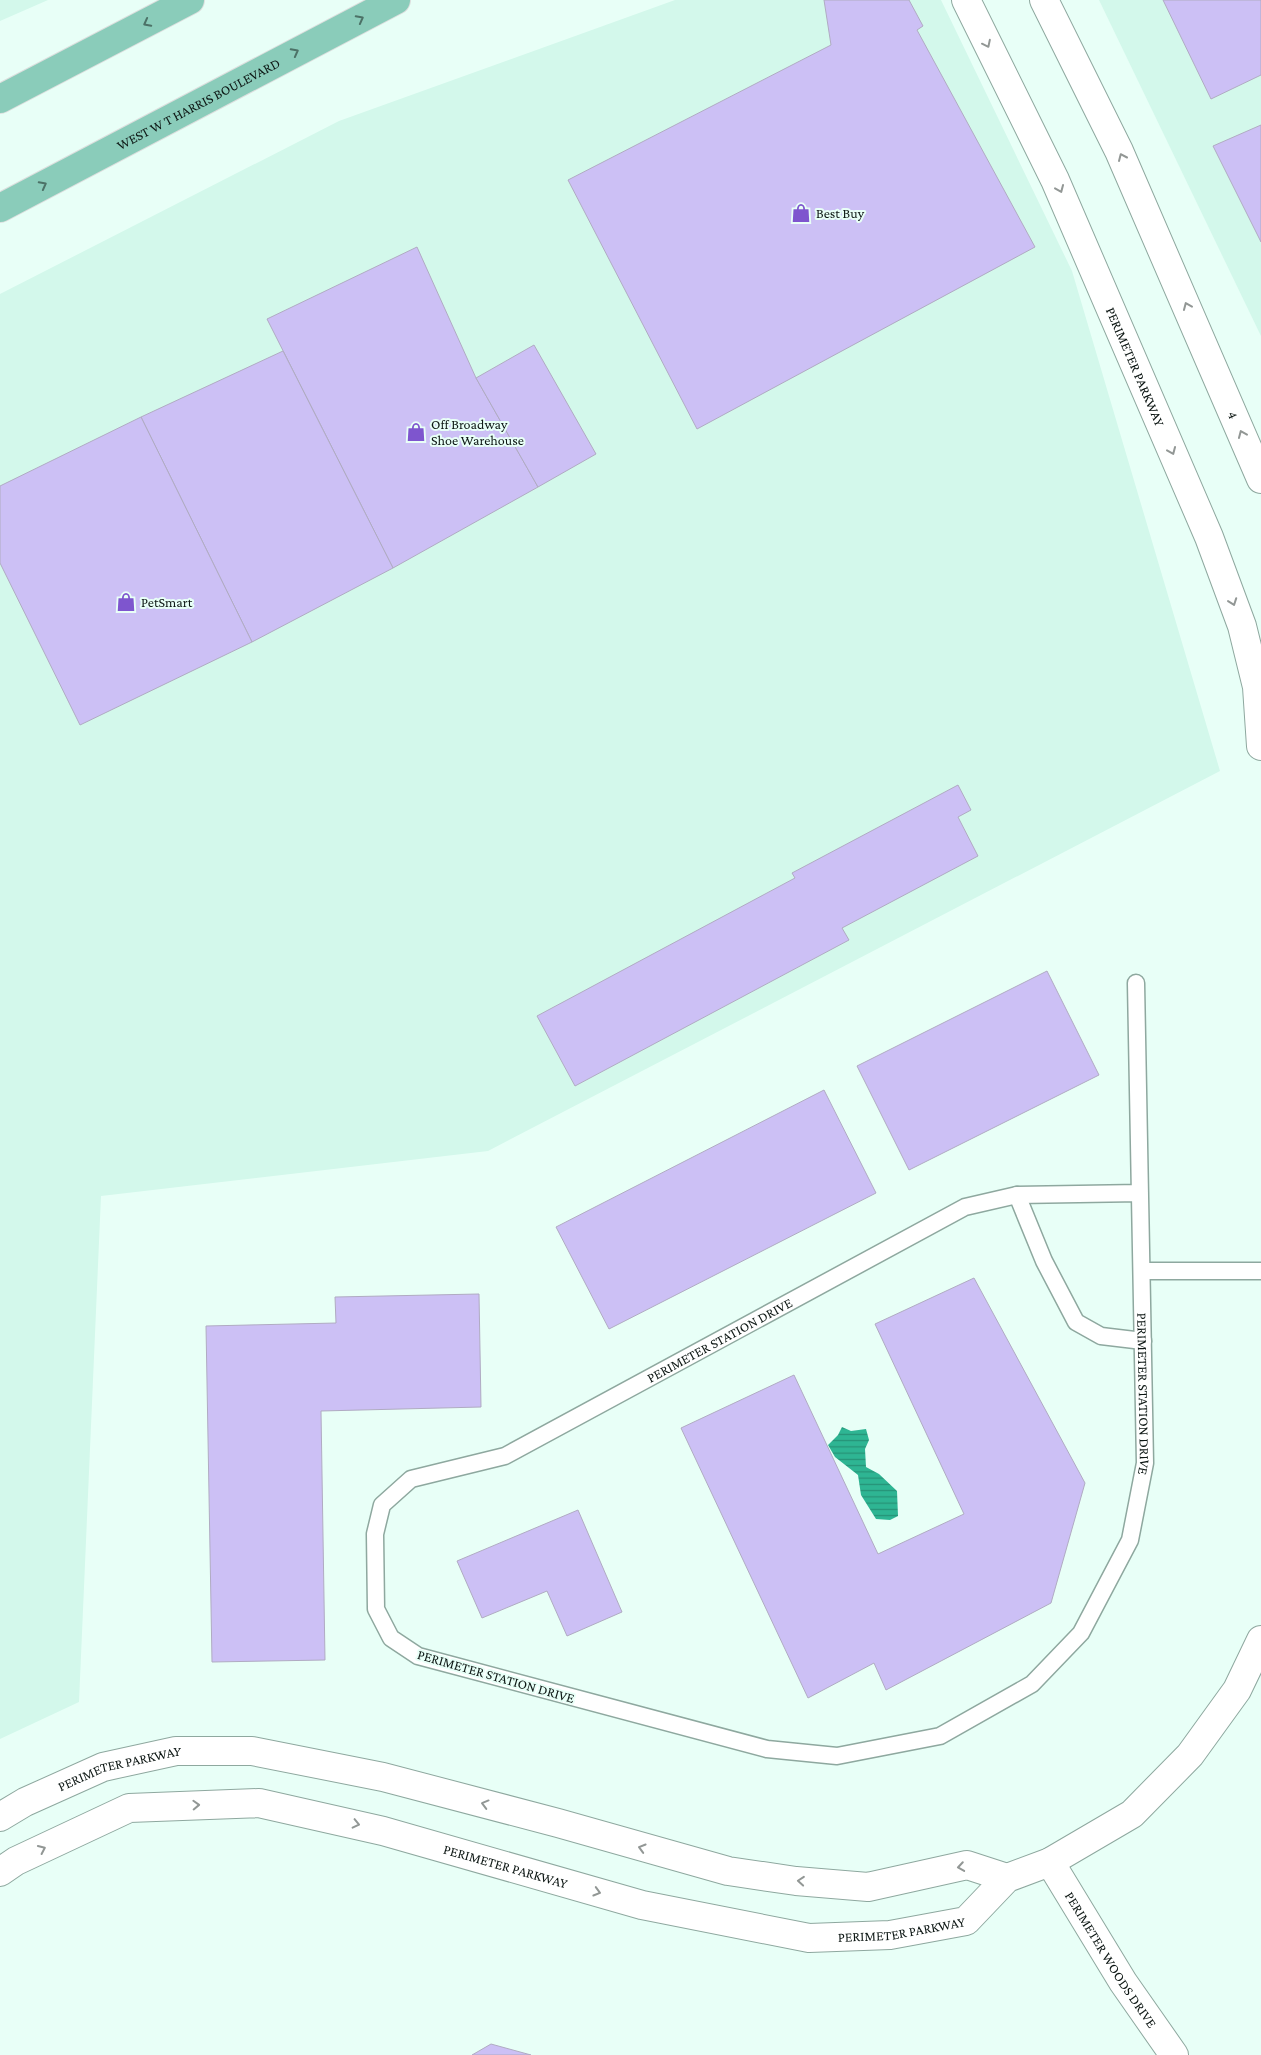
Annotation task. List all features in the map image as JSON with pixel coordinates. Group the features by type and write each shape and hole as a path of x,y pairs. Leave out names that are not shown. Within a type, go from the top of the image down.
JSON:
{"main road":[{"path":"0,99 190,0"},
{"name":"WEST W T HARRIS BOULEVARD","path":"0,208 396,0"}],"street":[{"name":"PERIMETER PARKWAY","path":"966,0 1055,180 1209,537 1242,626 1257,687 1261,746"},
{"name":"4","path":"1044,0 1119,151 1261,479"},
{"name":"PERIMETER PARKWAY","path":"0,1872 16,1860 129,1808 259,1803 383,1830 642,1905 809,1938 890,1935 966,1921 1007,1878 1050,1862 1132,1814 1190,1755 1236,1690 1261,1640"},
{"name":"PERIMETER PARKWAY","path":"0,1817 25,1802 103,1767 176,1751 252,1751 383,1777 558,1823 728,1872 796,1881 868,1887 967,1865 1007,1878"},
{"name":"PERIMETER WOODS DRIVE","path":"1050,1862 1122,1982 1174,2055"}],"lane":[{"name":"PERIMETER STATION DRIVE","path":"1136,983 1142,1271 1145,1463 1130,1540 1081,1633 1032,1684 940,1736 837,1756 767,1749 418,1656 391,1638 376,1609 375,1534 382,1505 411,1480 505,1456 965,1207 1017,1195 1140,1193"},
{"path":"1017,1195 1044,1261 1076,1322 1102,1336 1143,1341"},
{"path":"1142,1271 1261,1271"}],"shaded area":[{"path":"0,0 48,0 0,21"},
{"path":"675,0 941,0 1072,271 1220,771 488,1151 101,1196 79,1702 0,1739 0,294 339,121"},
{"path":"1099,0 1261,0 1261,336"},
{"path":"842,1427 851,1431 866,1429 869,1440 865,1449 866,1467 879,1474 897,1491 898,1516 890,1520 876,1519 861,1495 858,1475 835,1457 828,1445 838,1435"}],"building":[{"name":"Best Buy","path":"824,0 909,0 923,26 917,30 1035,247 697,429 568,180 831,45"},
{"path":"1163,0 1261,0 1261,75 1211,99"},
{"path":"1261,125 1261,242 1213,146"},
{"name":"Off Broadway Shoe Warehouse","path":"417,247 476,378 538,487 393,568 267,319"},
{"path":"534,345 596,454 538,487 476,378"},
{"path":"283,351 393,568 252,642 141,417"},
{"name":"PetSmart","path":"141,417 252,642 80,725 0,563 0,486"},
{"path":"958,785 971,810 958,817 978,856 842,928 849,940 575,1086 537,1016 795,878 792,873"},
{"path":"1047,971 1099,1075 909,1170 857,1066"},
{"path":"824,1090 876,1193 609,1329 556,1227"},
{"path":"974,1278 1085,1483 1051,1603 886,1690 874,1663 808,1698 681,1428 794,1375 878,1554 964,1514 875,1324"},
{"path":"479,1294 481,1407 321,1411 325,1660 212,1662 206,1326 336,1323 335,1297"},
{"path":"578,1510 622,1612 567,1636 547,1591 482,1618 457,1561"},
{"path":"491,2044 531,2055 472,2055"}],"place":[{"name":"Best Buy","path":"801,213"},
{"name":"Off Broadway Shoe Warehouse","path":"416,432"},
{"name":"PetSmart","path":"126,602"}]}
